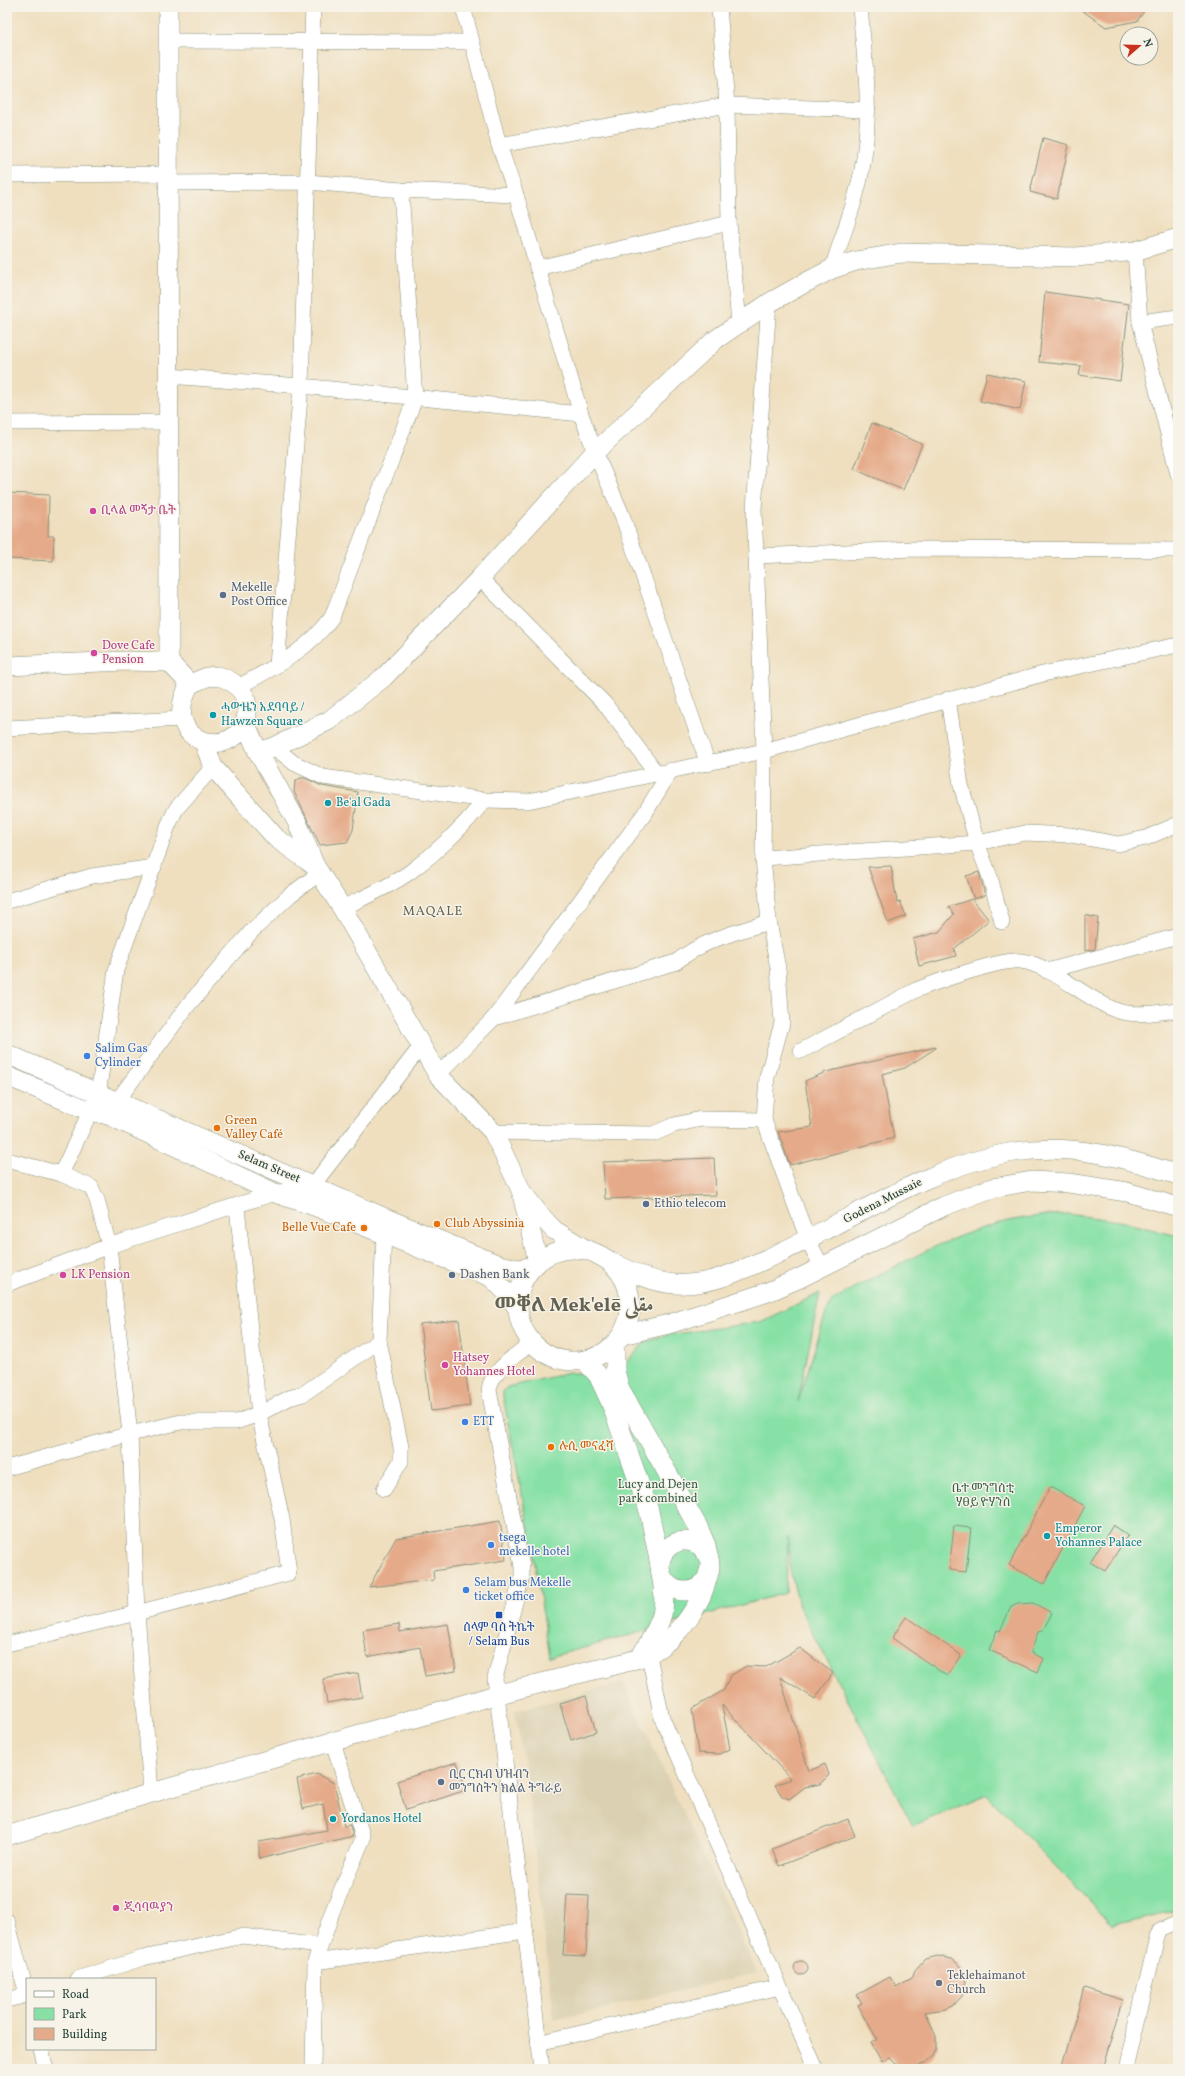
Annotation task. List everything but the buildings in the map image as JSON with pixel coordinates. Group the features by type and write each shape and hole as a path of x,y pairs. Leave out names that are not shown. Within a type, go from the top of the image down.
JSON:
{"street":[{"path":"168,7 169,662 190,684"},
{"path":"277,666 301,386 313,7"},
{"path":"463,7 498,145 516,194 581,414 595,452 622,515 708,764"},
{"path":"719,7 727,105 729,223 739,322"},
{"path":"832,269 861,174 865,150 868,110 860,7"},
{"path":"168,40 471,42"},
{"path":"498,145 727,105 868,110"},
{"path":"7,175 308,182 401,190 516,194"},
{"path":"238,686 277,666 314,638 332,617 415,398 401,190"},
{"path":"537,268 729,223"},
{"path":"266,750 330,720 378,682 480,578 595,452 715,340 739,322 769,303 832,269 868,258 901,253 1076,257 1134,251 1178,238"},
{"path":"1134,251 1140,322 1178,474"},
{"path":"769,303 754,509 764,751 762,858 769,922 778,968 782,1023 767,1077 764,1120 808,1240 822,1267"},
{"path":"1140,322 1178,317"},
{"path":"169,376 301,386 581,414"},
{"path":"7,423 168,422"},
{"path":"756,556 912,549 1178,550"},
{"path":"480,578 604,704 664,772"},
{"path":"266,750 323,777 485,800 528,801 764,751 1043,674 1178,645"},
{"path":"7,666 126,661 169,662"},
{"path":"218,676 229,680 238,686 246,700 247,712 245,722 239,732 226,741 215,743 204,742 186,730 180,707 190,684 207,677 218,676"},
{"path":"948,699 961,785 977,843 990,877 1002,922"},
{"path":"10,730 182,719"},
{"path":"245,722 266,750 317,870 342,908 438,1075 493,1132 520,1190 536,1264"},
{"path":"204,742 213,767 276,838 317,870"},
{"path":"103,1106 116,970 176,809 213,767"},
{"path":"438,1075 494,1018 646,813 664,772"},
{"path":"342,908 379,890 410,871 470,819 485,800"},
{"path":"762,858 977,843 1025,833 1071,835 1118,844 1146,838 1178,824"},
{"path":"7,901 92,876 154,866"},
{"path":"61,1174 103,1106 251,932 317,870"},
{"path":"494,1018 676,962 691,950 718,938 769,922"},
{"path":"1047,971 1178,936"},
{"path":"801,1051 916,990 935,982 1005,961 1022,961 1047,971 1117,1011 1132,1014 1178,1010"},
{"path":"7,1284 109,1246 276,1193 313,1185 422,1045"},
{"name":"Selam Street","path":"7,1054 103,1106 276,1193 314,1206 387,1227 499,1265 519,1269 536,1264"},
{"name":"Selam Street","path":"7,1076 103,1106 313,1185 387,1227"},
{"path":"493,1132 653,1134 674,1125 701,1119 764,1120"},
{"name":"Godena Mussaie","path":"593,1252 640,1275 660,1282 692,1284 710,1282 808,1240 934,1176 969,1162 1015,1152 1060,1150 1104,1154 1126,1158 1178,1175"},
{"path":"7,1160 61,1174 91,1186 97,1200 109,1246 130,1434 137,1613 151,1792"},
{"path":"618,1339 751,1298 787,1284 944,1206 976,1193 999,1187 1032,1182 1069,1183 1126,1192 1178,1207"},
{"path":"384,1489 401,1461 401,1447 379,1341 387,1227 491,1277 504,1289 518,1309 525,1332 532,1342 550,1356 573,1361 584,1360 606,1352 618,1339 630,1313 628,1290 617,1269 593,1252 554,1230 520,1190"},
{"path":"7,1644 137,1613 288,1573 282,1519 259,1414 237,1206"},
{"path":"518,1309 522,1286 536,1264 553,1253 564,1250 593,1252"},
{"path":"7,1836 151,1792 333,1742 645,1652 666,1642 691,1614 706,1587 709,1564 706,1545 698,1527 620,1389 615,1371 618,1339"},
{"path":"7,1468 130,1434 181,1422 236,1422 259,1414 289,1398 303,1394 379,1341"},
{"path":"532,1342 494,1375 488,1390 522,1567 522,1576 495,1678 542,2069"},
{"path":"584,1360 598,1375 611,1403 649,1510 665,1606 659,1626 645,1652 662,1718 816,2069"},
{"path":"682,1541 700,1546 709,1564 703,1584 695,1589 686,1591 673,1588 666,1582 660,1570 661,1556 666,1549 674,1543 682,1541"},
{"path":"313,2069 315,1962 319,1946 364,1838 333,1742"},
{"path":"7,1921 26,1991"},
{"path":"1126,2069 1157,1938 1160,1930 1178,1922"},
{"path":"315,1962 525,1931"},
{"path":"80,1978 143,1958 243,1936 319,1946"},
{"path":"538,2043 780,1987"},
{"path":"7,2000 26,1995"},
{"path":"41,2050 46,2069"}],"shaded area":[{"path":"623,1682 757,1973 554,2020 528,1789 515,1711"}],"green space":[{"name":"ቤተ መንግስቲ ሃፀይ ዮሃንስ","path":"1068,1214 1119,1221 1178,1236 1178,1910 1112,1925 987,1795 913,1826 799,1606 790,1569 788,1537 786,1593 550,1657 532,1546 503,1397 503,1392 507,1387 569,1373 579,1373 584,1376 598,1375 625,1364 645,1342 667,1335 760,1322 820,1293 798,1402 826,1313 833,1300 919,1254 960,1236 1000,1223 1021,1219"}],"place":[{"name":"ቢላል መኝታ ቤት","path":"93,511"},
{"name":"Mekelle Post Office","path":"223,595"},
{"name":"Dove Cafe Pension","path":"94,653"},
{"name":"ሓውዜን አደባባይ / Hawzen Square","path":"213,715"},
{"name":"Be'al Gada","path":"328,803"},
{"name":"Salim Gas Cylinder","path":"87,1056"},
{"name":"Green Valley Café","path":"217,1128"},
{"name":"Ethio telecom","path":"646,1204"},
{"name":"Club Abyssinia","path":"437,1224"},
{"name":"Belle Vue Cafe","path":"364,1228"},
{"name":"LK Pension","path":"63,1275"},
{"name":"Dashen Bank","path":"452,1275"},
{"name":"Hatsey Yohannes Hotel","path":"445,1365"},
{"name":"ETT","path":"465,1422"},
{"name":"ሉሲ መናፈሻ","path":"551,1447"},
{"name":"Emperor Yohannes Palace","path":"1047,1536"},
{"name":"tsega mekelle hotel","path":"491,1545"},
{"name":"Selam bus Mekelle ticket office","path":"466,1590"},
{"name":"ሰላም ባስ ትኬት / Selam Bus","path":"499,1615"},
{"name":"ቢር ርክብ ህዝብን መንግስትን ክልል ትግራይ","path":"441,1782"},
{"name":"Yordanos Hotel","path":"333,1819"},
{"name":"ጂሳባዉያን","path":"116,1908"},
{"name":"Teklehaimanot Church","path":"939,1983"}],"district":[{"name":"MAQALE","path":"433,912"},
{"name":"መቐለ Mek'elē مقلى","path":"574,1306"}],"park label":[{"name":"Lucy and Dejen park combined","path":"658,1492"}]}
